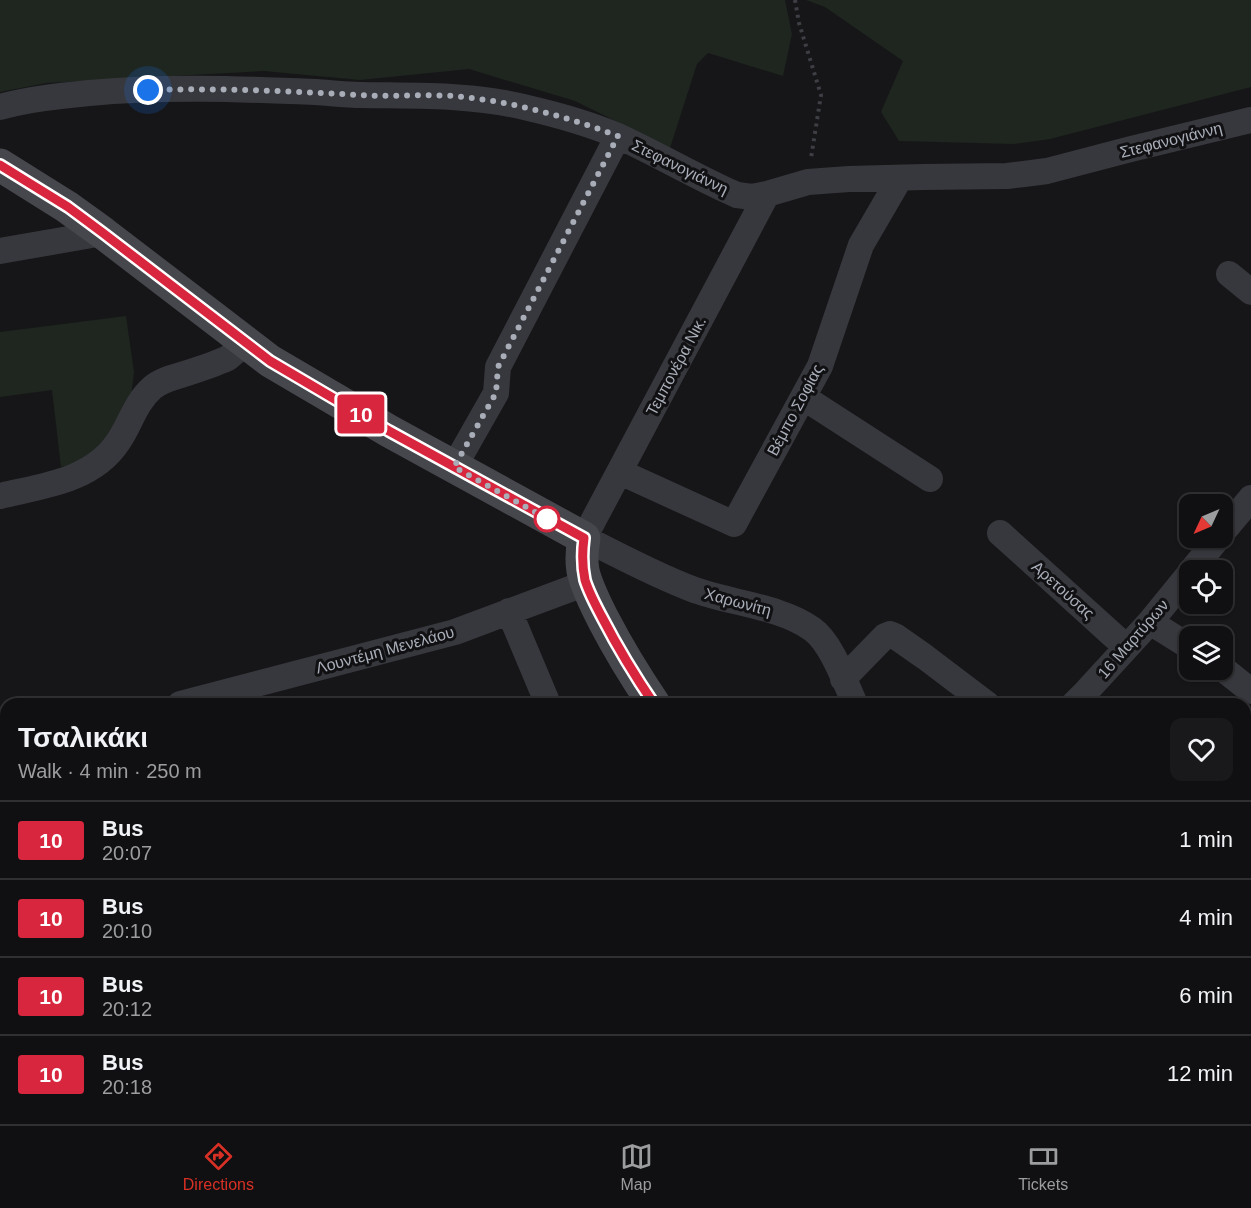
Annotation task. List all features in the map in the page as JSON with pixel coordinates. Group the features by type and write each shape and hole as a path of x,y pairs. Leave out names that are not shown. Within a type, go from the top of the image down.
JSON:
{"street":[{"name":"Στεφανογιάννη","path":"0,107 25,100 49,97 188,89 454,96 504,102 597,128 618,136 737,195 752,196 808,182 1007,176 1047,171 1251,120"},
{"path":"454,467 496,393 498,367 618,136"},
{"path":"0,165 68,207 270,361 389,431 584,538 582,553 586,583 626,662 650,698"},
{"name":"Βέμπο Σοφίας","path":"620,472 734,524 820,366 861,245 900,178"},
{"name":"Τεμπονέρα Νικ.","path":"584,538 767,194"},
{"path":"0,251 103,233"},
{"path":"1229,274 1251,292"},
{"path":"0,496 68,478 92,468 116,445 138,404 153,388 166,380 228,358 245,341"},
{"path":"803,397 930,479"},
{"path":"1233,520 1251,498"},
{"name":"Αρετούσας","path":"1000,532 1126,647"},
{"name":"Χαρωνίτη","path":"584,538 664,578 692,589 785,615 813,629 830,650 852,698"},
{"name":"16 Μαρτύρων","path":"1201,560 1210,548"},
{"name":"Λουντέμη Μενελάου","path":"203,698 455,632 586,583"},
{"name":"16 Μαρτύρων","path":"1080,698 1150,622 1179,587"},
{"path":"509,611 545,698"},
{"path":"1150,622 1179,640"},
{"path":"843,679 885,636 890,634 979,698"},
{"path":"1233,677 1251,691"}],"path":[{"path":"795,0 799,23 821,95 808,182"}],"shaded area":[{"path":"0,0 785,0 792,34 783,76 708,53 697,64 670,148 575,101 469,69 360,80 264,71 47,83 0,92"},
{"path":"806,0 1251,0 1251,87 1050,139 1014,144 899,141 881,112 903,61 825,7"},
{"path":"126,316 134,372 131,398 120,421 86,461 61,467 52,390 0,397 0,332"}],"bus line":[{"name":"10","path":"0,165 68,207 270,361 389,431 584,538 582,553 586,583 626,662 650,698"}],"route":[{"path":"148,90 454,96 504,102 618,136 498,367 496,393 454,467 551,521 547,519"}]}
